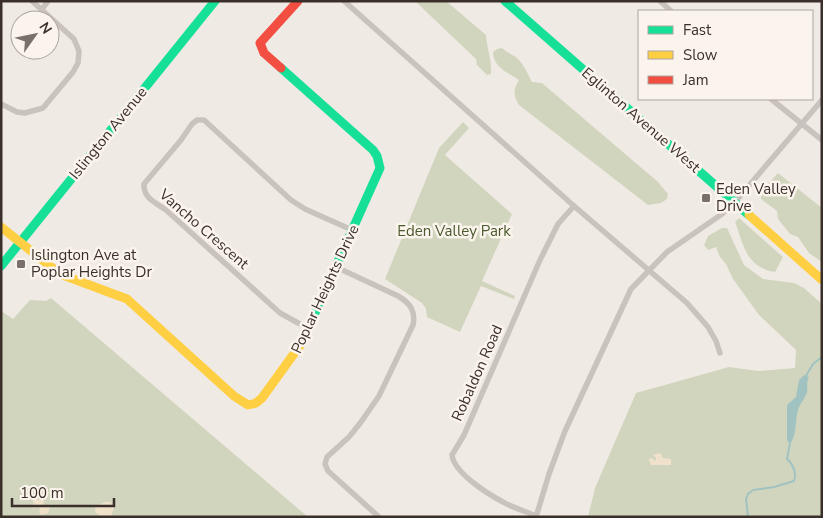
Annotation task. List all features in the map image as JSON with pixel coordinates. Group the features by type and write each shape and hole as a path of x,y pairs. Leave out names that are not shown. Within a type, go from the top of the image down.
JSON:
{"street":[{"path":"1,104 17,112 25,113 43,108 76,68 79,52 74,38 32,1"},
{"path":"42,9 48,1"},
{"name":"Islington Avenue","path":"1,266 215,1"},
{"name":"Poplar Heights Drive","path":"20,242 68,278 127,299 234,396 248,405 256,403 262,398 287,365 309,329 380,168 377,156 278,65 264,55 260,49 260,43 298,1"},
{"path":"344,1 574,206 688,304 713,335 720,353"},
{"name":"Eglinton Avenue West","path":"505,1 822,280"},
{"path":"660,1 670,10"},
{"path":"772,100 822,140"},
{"path":"536,516 549,474 566,430 631,289 667,252 722,214 822,100"},
{"name":"Vancho Crescent","path":"309,329 280,313 166,210 147,196 144,184 192,124 198,120 204,120 291,200 352,230"},
{"name":"Robaldon Road","path":"536,516 504,503 481,488 455,465 452,455 468,426 544,252 558,224 574,206"},
{"path":"1,227 20,242"},
{"path":"336,268 407,301 414,312 413,324 379,396 361,422 343,443 327,457 325,464 328,471 379,517"}],"green space":[{"path":"415,1 446,1 486,35 491,74 487,75 477,65 476,59"},
{"path":"502,48 519,59 532,82 542,83 658,182 668,194 667,199 661,203 648,205 519,105 514,92 519,80 498,66 494,57 493,52"},
{"name":"Eden Valley Park","path":"463,122 469,128 445,155 512,214 482,281 515,296 514,299 481,286 460,332 427,317 426,309 422,303 385,279 439,148"},
{"path":"778,173 822,208 822,262 809,253 798,237 790,234 778,219 777,211 761,199 761,192"},
{"path":"739,218 783,257 775,272 758,265 748,254 735,222"},
{"path":"722,228 727,228 744,265 763,279 794,283 804,288 822,304 822,517 588,517 595,488 636,393 729,367 758,371 795,368 796,350 759,315 733,279 716,247 708,250 704,245 708,236"},
{"path":"51,298 308,517 1,517 1,311 13,319 30,300 46,301"}],"sand":[{"path":"660,453 663,458 671,459 671,465 651,465 649,459 651,458 656,461 653,455"},
{"path":"34,497 38,501 44,498 43,507 49,505 50,507 48,513 41,515 38,506 32,507 34,503 32,499"},
{"path":"110,502 114,507 111,517 102,517 95,512 96,506"}],"water":[{"path":"804,375 809,377 807,392 798,410 795,432 790,444 787,440 787,405 796,397 799,380"}],"waterway":[{"path":"806,376 813,364 822,357"},
{"path":"748,517 746,499 753,490 774,487 794,481 794,469 787,459 790,443"}],"traffic: fast":[{"path":"1,266 215,1"},
{"path":"505,1 749,215"},
{"path":"281,68 373,150 377,156 380,168 310,324"}],"traffic: slow":[{"path":"749,215 822,280"},
{"path":"1,227 60,274 127,299 234,396 248,405 256,403 262,398 301,344 310,324"}],"traffic: jam":[{"path":"281,68 264,53 260,43 298,1"}],"place":[{"name":"Eden Valley Drive","path":"706,198"},
{"name":"Islington Ave at Poplar Heights Dr","path":"21,264"}]}
